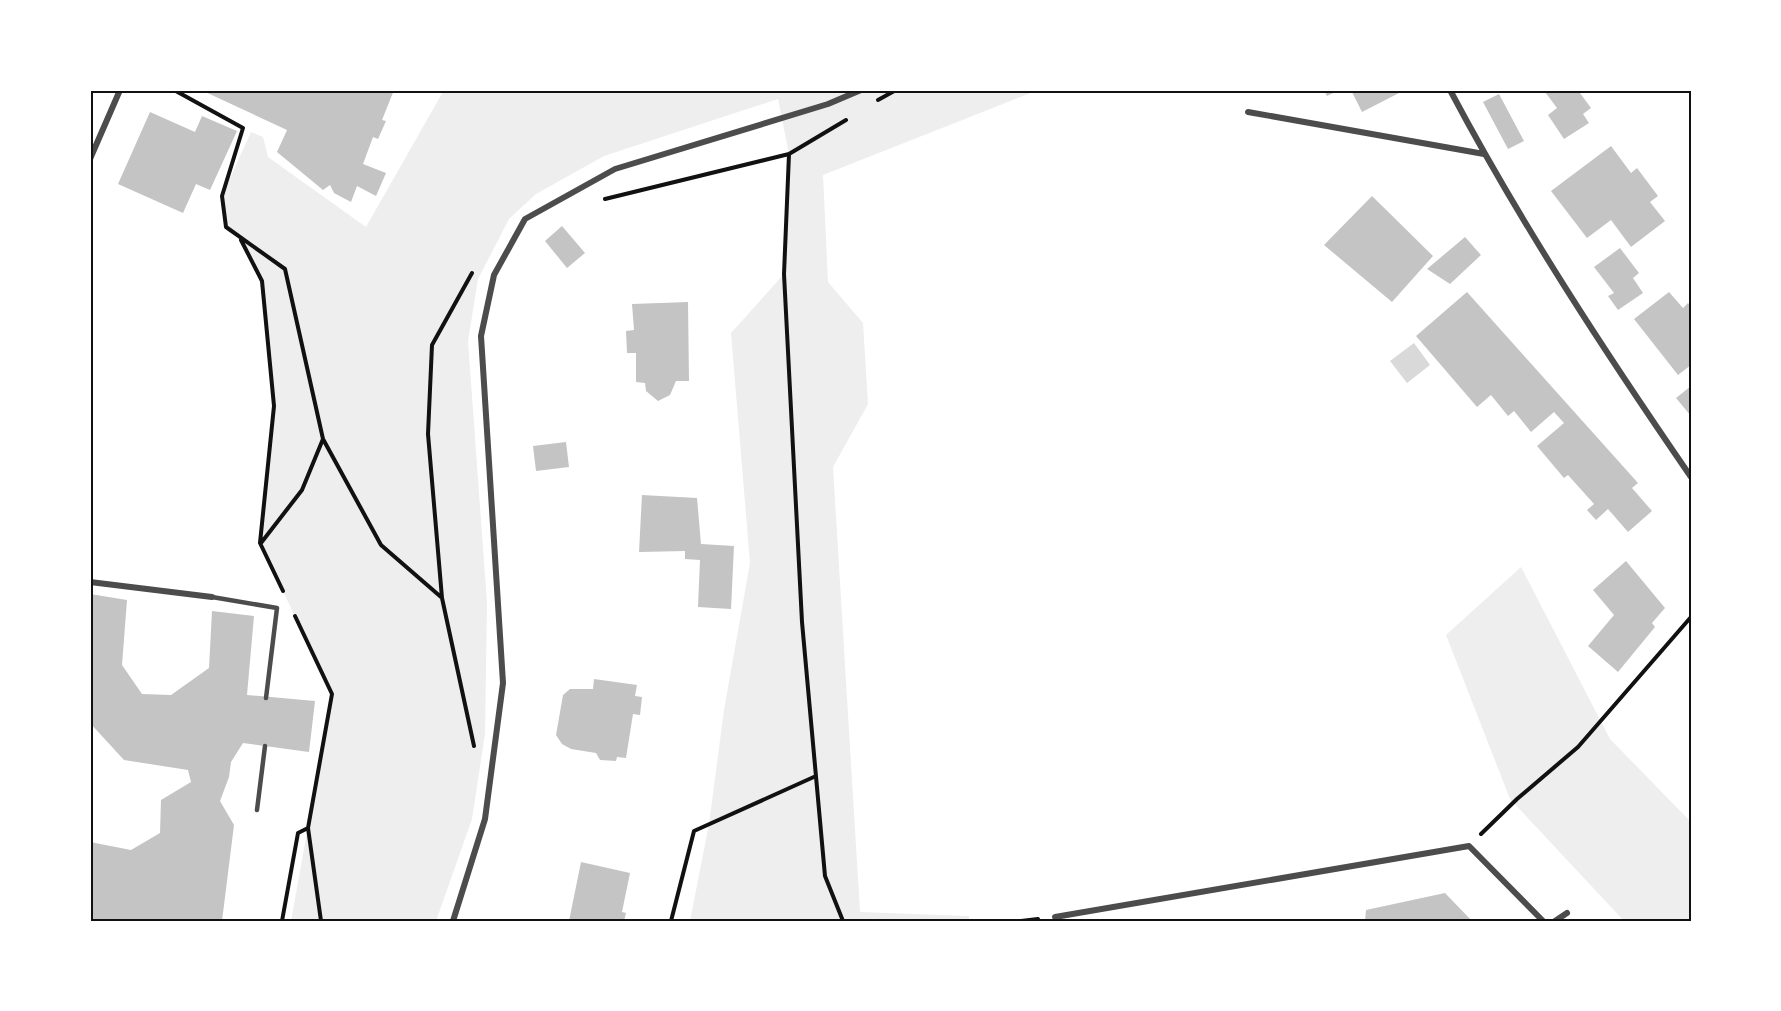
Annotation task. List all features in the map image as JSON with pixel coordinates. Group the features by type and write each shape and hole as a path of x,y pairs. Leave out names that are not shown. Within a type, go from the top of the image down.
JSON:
{"street":[{"path":"90,159 120,90"},
{"path":"453,921 485,819 503,683 481,336 494,275 525,219 615,169 828,104 861,90"},
{"path":"1450,90 1484,154 1611,361 1691,477"},
{"path":"1248,111 1484,154"},
{"path":"90,582 212,597"},
{"path":"1055,917 1469,846 1543,921"},
{"path":"1555,921 1567,914"}],"lane":[{"path":"212,597 277,608 266,698"},
{"path":"257,810 265,746"}],"path":[{"path":"174,90 185,92 243,128 222,196 226,227 241,240 285,269 323,439 381,545 442,598"},
{"path":"876,102 896,90"},
{"path":"594,202 789,154 847,119"},
{"path":"789,154 784,274 802,622 825,876 843,921"},
{"path":"241,240 262,281 274,406 260,543 286,597"},
{"path":"475,269 432,345 428,434 442,598 475,754"},
{"path":"260,543 302,490 323,439"},
{"path":"291,608 332,694 308,828 321,921"},
{"path":"1469,846 1517,799 1578,747 1691,617"},
{"path":"671,921 694,831 816,776"},
{"path":"282,921 297,833 308,828"}],"shaded area":[{"path":"444,90 1038,90 823,175 828,282 863,323 868,404 833,467 860,912 969,916 969,921 690,921 709,824 724,710 750,563 731,333 784,274 789,154 778,99 604,156 536,194 509,219 478,279 468,341 487,603 485,734 472,819 436,921 291,921 332,694 260,543 274,406 262,281 241,240 226,227 222,196 251,132 263,137 268,157 366,227"},
{"path":"1414,343 1430,365 1407,383 1390,361"},
{"path":"1521,567 1610,739 1691,822 1691,921 1624,921 1510,799 1446,635"}],"building":[{"path":"201,90 394,90 382,120 386,121 378,139 373,137 363,164 386,173 376,196 357,186 351,202 334,193 330,185 323,190 277,152 287,130"},
{"path":"1324,90 1339,90 1327,96"},
{"path":"1351,90 1400,90 1401,92 1362,112"},
{"path":"1547,90 1585,90 1580,93 1591,108 1583,114 1589,123 1564,139 1548,115 1557,108 1545,92"},
{"path":"1499,94 1524,141 1508,149 1483,102"},
{"path":"150,112 195,132 202,116 237,131 210,190 196,184 183,213 118,184"},
{"path":"1611,146 1631,173 1637,168 1658,196 1650,202 1665,221 1631,247 1611,220 1587,238 1551,191"},
{"path":"1372,196 1433,256 1392,302 1324,245"},
{"path":"562,226 585,253 567,268 545,241"},
{"path":"1465,237 1481,255 1450,284 1427,269"},
{"path":"1620,248 1639,273 1633,278 1643,293 1618,310 1608,296 1614,293 1594,267"},
{"path":"1467,292 1638,483 1632,488 1652,511 1628,532 1608,509 1596,520 1587,510 1594,504 1568,475 1564,478 1537,446 1564,423 1554,412 1531,432 1514,411 1508,416 1491,395 1477,407 1416,336"},
{"path":"1669,292 1683,308 1688,303 1691,307 1691,365 1678,375 1634,319"},
{"path":"688,302 689,381 676,381 670,395 658,401 646,391 645,383 636,382 636,353 627,353 626,331 634,330 632,304"},
{"path":"1691,386 1691,416 1676,398"},
{"path":"566,442 569,467 536,471 533,446"},
{"path":"642,495 697,498 701,544 734,546 731,609 698,607 700,560 685,559 685,551 639,552"},
{"path":"1626,561 1665,608 1652,623 1655,627 1618,672 1588,646 1614,615 1593,590"},
{"path":"90,594 127,600 122,665 142,694 171,695 209,668 212,611 254,616 247,695 315,701 309,752 243,743 231,762 229,777 220,801 234,825 222,921 90,921 90,842 131,850 160,833 161,800 191,782 188,770 124,760 90,723"},
{"path":"594,679 637,685 635,696 642,697 640,715 633,714 626,758 617,757 616,761 600,760 596,753 571,749 562,744 556,735 563,695 570,689 593,689"},
{"path":"581,862 630,873 622,912 626,913 624,921 569,921"},
{"path":"1445,893 1472,921 1365,921 1366,910"}]}
